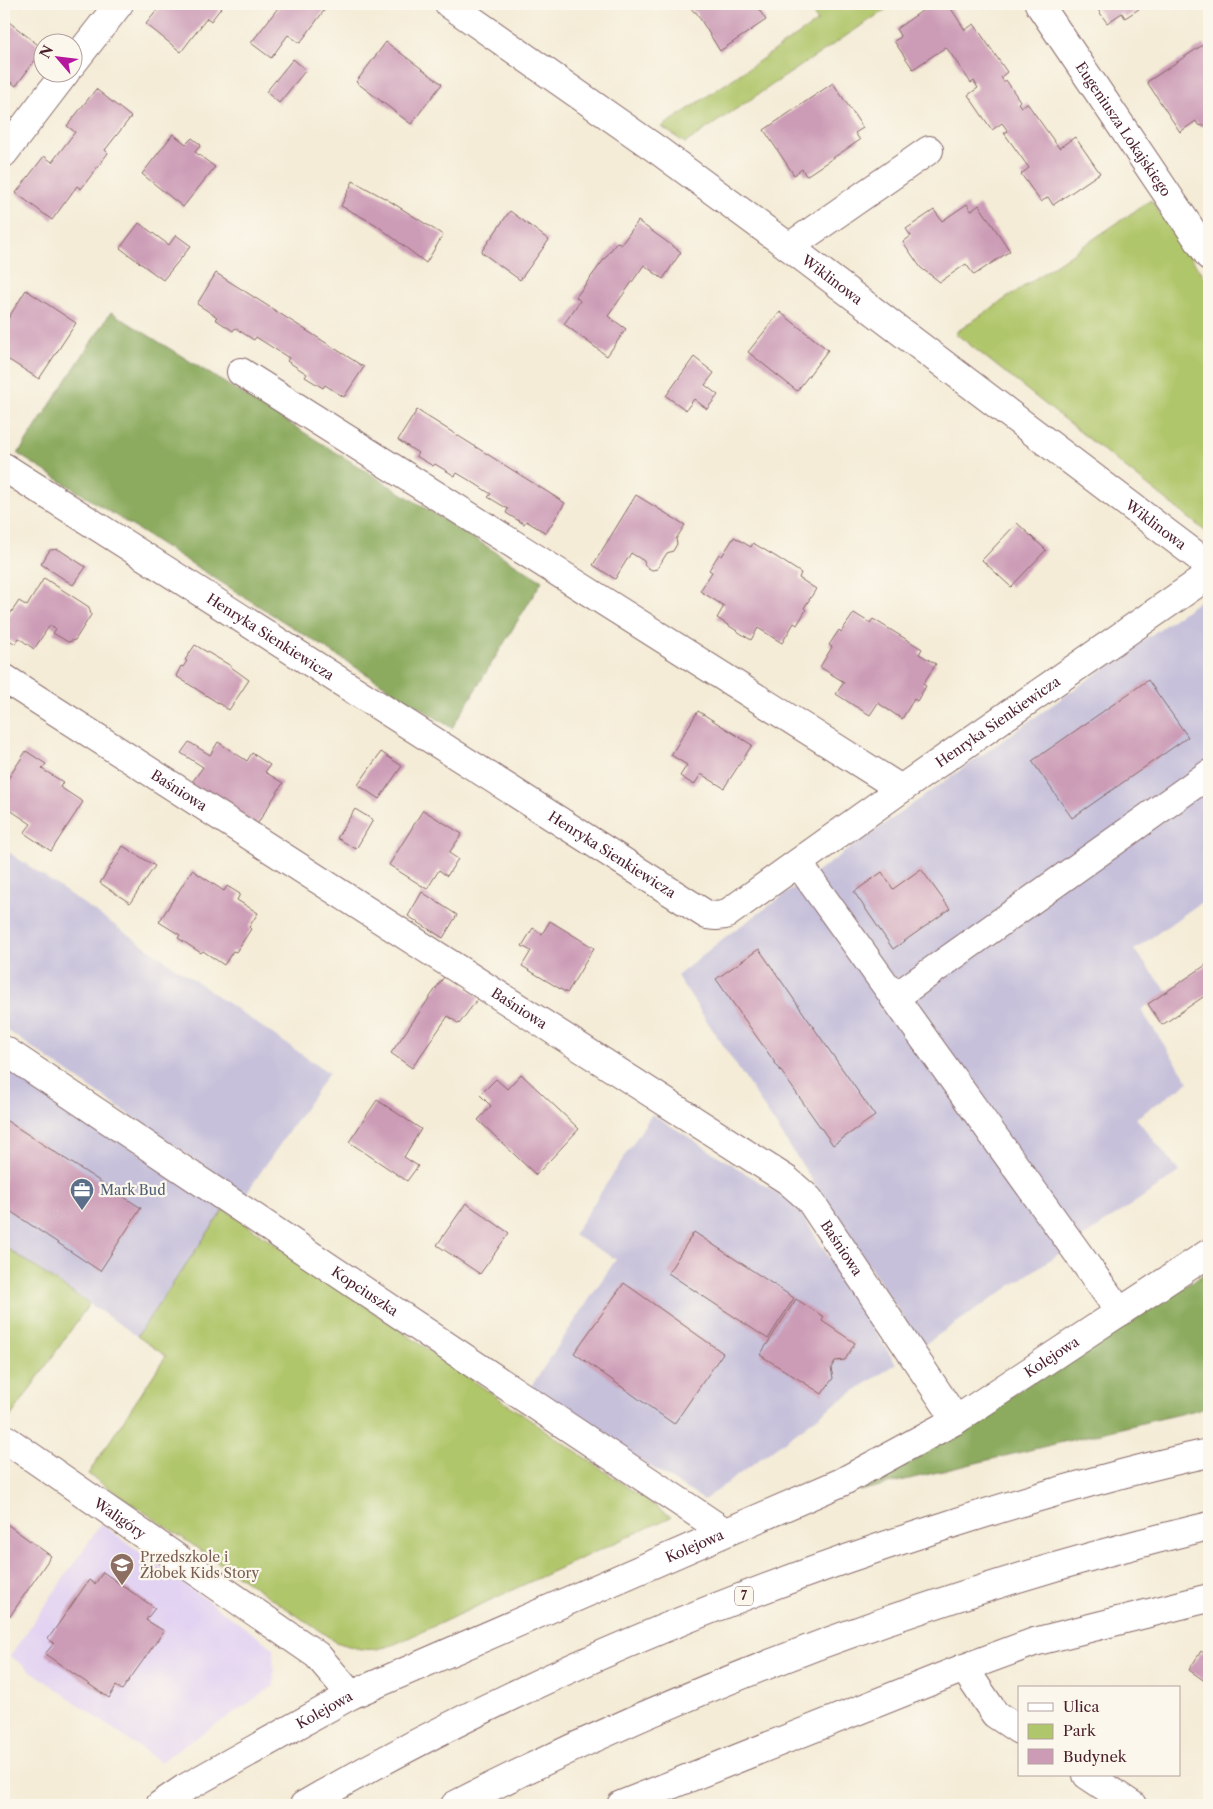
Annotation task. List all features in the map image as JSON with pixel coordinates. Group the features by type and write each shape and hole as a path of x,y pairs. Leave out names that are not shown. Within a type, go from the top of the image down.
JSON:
{"main road":[{"path":"82,51 118,4"},
{"name":"Wiklinowa","path":"449,4 658,151 789,247 1209,565"},
{"name":"Eugeniusza Lokajskiego","path":"1039,4 1209,256"},
{"path":"4,153 58,82"},
{"path":"789,247 928,150"},
{"path":"241,372 901,789"},
{"name":"Henryka Sienkiewicza","path":"4,467 707,915 716,916 725,915 901,789 1209,576"},
{"name":"Baśniowa","path":"4,678 793,1184 809,1198 956,1420"},
{"path":"894,998 1209,774"},
{"path":"798,864 1120,1312"},
{"name":"Kopciuszka","path":"4,1050 725,1532"},
{"name":"Kolejowa","path":"160,1805 185,1788 351,1696 842,1482 956,1420 1209,1253"},
{"name":"Waligóry","path":"4,1438 317,1655 351,1696"},
{"name":"7","path":"304,1805 430,1736 545,1680 620,1646 776,1583 859,1553 1020,1502 1209,1453"},
{"path":"455,1805 549,1759 683,1699 834,1640 1002,1583 1085,1558 1209,1526"},
{"path":"622,1805 964,1668 1034,1642 1209,1598"},
{"path":"964,1668 995,1714 1018,1729"},
{"path":"1088,1776 1132,1805"}],"shaded area":[{"path":"1209,594 1209,910 1203,901 1134,950 1167,991 1141,1010 1189,1082 1136,1118 1180,1172 922,1346 677,976 725,937"},
{"name":"Mark Bud","path":"4,849 329,1073 245,1195 4,1028"},
{"name":"Mark Bud","path":"4,1062 224,1209 137,1336 4,1246"},
{"path":"652,1114 796,1205 896,1364 835,1404 704,1500 528,1391 616,1259 573,1235"},
{"name":"Przedszkole i Żłobek Kids Story","path":"101,1524 273,1648 274,1686 160,1762 10,1656"}],"green space":[{"path":"806,4 894,4 685,143 662,127 818,21"},
{"path":"1151,200 1209,284 1209,534 955,333"},
{"path":"111,312 542,581 452,728 18,454"},
{"path":"224,1209 671,1517 395,1644 378,1649 365,1649 336,1642 88,1474 166,1356 137,1336"},
{"path":"4,1246 89,1304 9,1419 4,1415"},
{"path":"1209,1271 1209,1407 859,1491"}],"building":[{"path":"162,4 224,4 211,21 207,18 181,52 146,24"},
{"path":"281,4 329,4 300,43 288,35 271,58 251,43"},
{"path":"688,4 755,4 766,20 720,51 696,12"},
{"path":"932,4 948,4 965,30 974,24 1007,72 1001,77 1004,82 1006,80 1020,101 1018,103 1021,107 1027,103 1059,148 1075,137 1100,173 1053,205 1048,197 1041,202 1021,174 1029,168 1004,133 1008,131 1002,123 992,130 968,95 978,88 974,81 971,83 946,47 913,69 894,41 901,37 896,29"},
{"path":"1094,4 1141,4 1142,7 1125,18 1122,13 1107,23"},
{"path":"9,22 32,40 32,64 16,86 8,80 4,85 4,29"},
{"path":"386,42 442,84 411,124 356,82"},
{"path":"1204,44 1209,52 1209,127 1198,125 1196,121 1180,132 1147,82"},
{"path":"293,59 306,70 279,103 266,92"},
{"path":"833,83 863,128 855,133 860,140 806,176 802,169 794,175 764,130"},
{"path":"96,89 131,117 105,150 108,153 81,189 77,186 52,220 16,193 44,156 52,162 75,132 67,126"},
{"path":"173,134 186,144 192,138 201,145 195,152 215,167 183,207 142,174"},
{"path":"353,181 388,200 443,235 426,263 375,224 341,206"},
{"path":"967,204 971,211 979,205 1010,251 974,275 966,264 940,282 921,268 903,242 911,236 906,229 934,210 942,221"},
{"path":"510,211 549,240 520,280 481,252"},
{"path":"638,221 681,252 663,279 644,265 608,316 626,329 607,356 564,324 580,301 576,297 617,242 621,245"},
{"path":"139,223 169,245 176,235 191,246 163,280 120,248"},
{"path":"216,273 364,367 344,397 325,385 323,388 305,377 307,374 287,361 289,358 256,337 254,340 235,328 233,331 215,319 217,317 197,304"},
{"path":"26,290 76,323 39,379 9,360 4,368 4,325"},
{"path":"780,312 828,350 797,391 748,352"},
{"path":"694,357 714,373 705,385 718,395 707,409 694,399 686,410 666,396"},
{"path":"417,410 565,503 546,533 526,521 524,524 506,513 508,509 488,497 491,494 457,473 455,476 435,464 433,466 416,456 418,453 398,440"},
{"path":"636,495 685,525 676,539 677,544 673,551 667,553 657,569 652,570 645,566 644,561 631,553 615,579 593,565"},
{"path":"1017,523 1046,550 1011,587 982,560"},
{"path":"734,537 751,547 753,543 778,558 801,573 799,578 816,589 804,608 806,610 797,625 794,623 782,643 758,628 751,640 717,618 724,606 700,591 712,572 709,570 719,554 722,556"},
{"path":"58,549 86,567 73,585 41,564 50,550"},
{"path":"44,578 89,607 91,615 75,640 68,642 53,633 56,629 50,625 34,649 19,638 15,644 4,636 4,623 19,601 27,606"},
{"path":"854,613 870,623 873,619 922,649 919,654 936,664 923,684 926,686 917,701 914,699 902,719 878,703 870,715 853,705 836,694 844,682 820,667 832,647 829,645"},
{"path":"195,645 231,666 249,680 229,710 176,676 181,666 183,667 187,661 185,660"},
{"path":"1148,680 1188,737 1072,818 1032,761"},
{"path":"698,711 752,745 724,788 701,774 694,785 680,776 687,765 671,755"},
{"path":"189,742 210,755 218,742 247,761 252,753 270,765 265,772 283,783 256,826 190,785 203,767 181,753"},
{"path":"26,751 46,764 42,769 63,782 60,787 83,802 51,851 24,833 31,824 4,806 4,785"},
{"path":"381,752 402,766 379,799 358,785"},
{"path":"355,809 373,820 356,849 337,838"},
{"path":"423,810 462,834 449,853 458,859 447,876 439,870 427,889 389,865"},
{"path":"123,846 155,866 130,903 100,883"},
{"path":"921,869 950,909 893,949 854,892 882,872 893,889"},
{"path":"192,870 224,891 227,886 240,894 237,900 258,913 249,927 251,929 236,952 233,951 224,965 178,938 180,935 159,922"},
{"path":"422,892 457,915 443,938 408,916"},
{"path":"550,921 594,948 567,993 522,966 531,951 522,946 533,928 542,934"},
{"path":"759,949 875,1116 833,1145 716,979"},
{"path":"1209,963 1209,993 1162,1025 1148,1004"},
{"path":"446,974 479,997 459,1024 448,1016 412,1068 391,1053"},
{"path":"521,1074 579,1129 536,1175 478,1120 491,1106 480,1095 496,1079 507,1089"},
{"path":"377,1100 421,1129 404,1157 418,1166 407,1181 349,1142"},
{"path":"4,1119 141,1208 100,1271 4,1207"},
{"path":"466,1203 509,1233 480,1274 437,1245"},
{"path":"694,1232 794,1298 768,1339 668,1273"},
{"path":"624,1283 723,1353 674,1424 574,1353"},
{"path":"796,1299 824,1317 822,1321 855,1343 845,1360 835,1361 831,1368 833,1378 822,1394 760,1355"},
{"path":"4,1522 51,1556 10,1616 4,1612"},
{"path":"103,1572 155,1608 146,1620 164,1631 122,1690 116,1686 109,1698 45,1654 54,1643 48,1639 89,1580 95,1584"},
{"path":"1201,1651 1209,1657 1209,1684 1189,1670"}],"place":[{"name":"Mark Bud","path":"82,1211"},
{"name":"Przedszkole i Żłobek Kids Story","path":"122,1586"}]}
